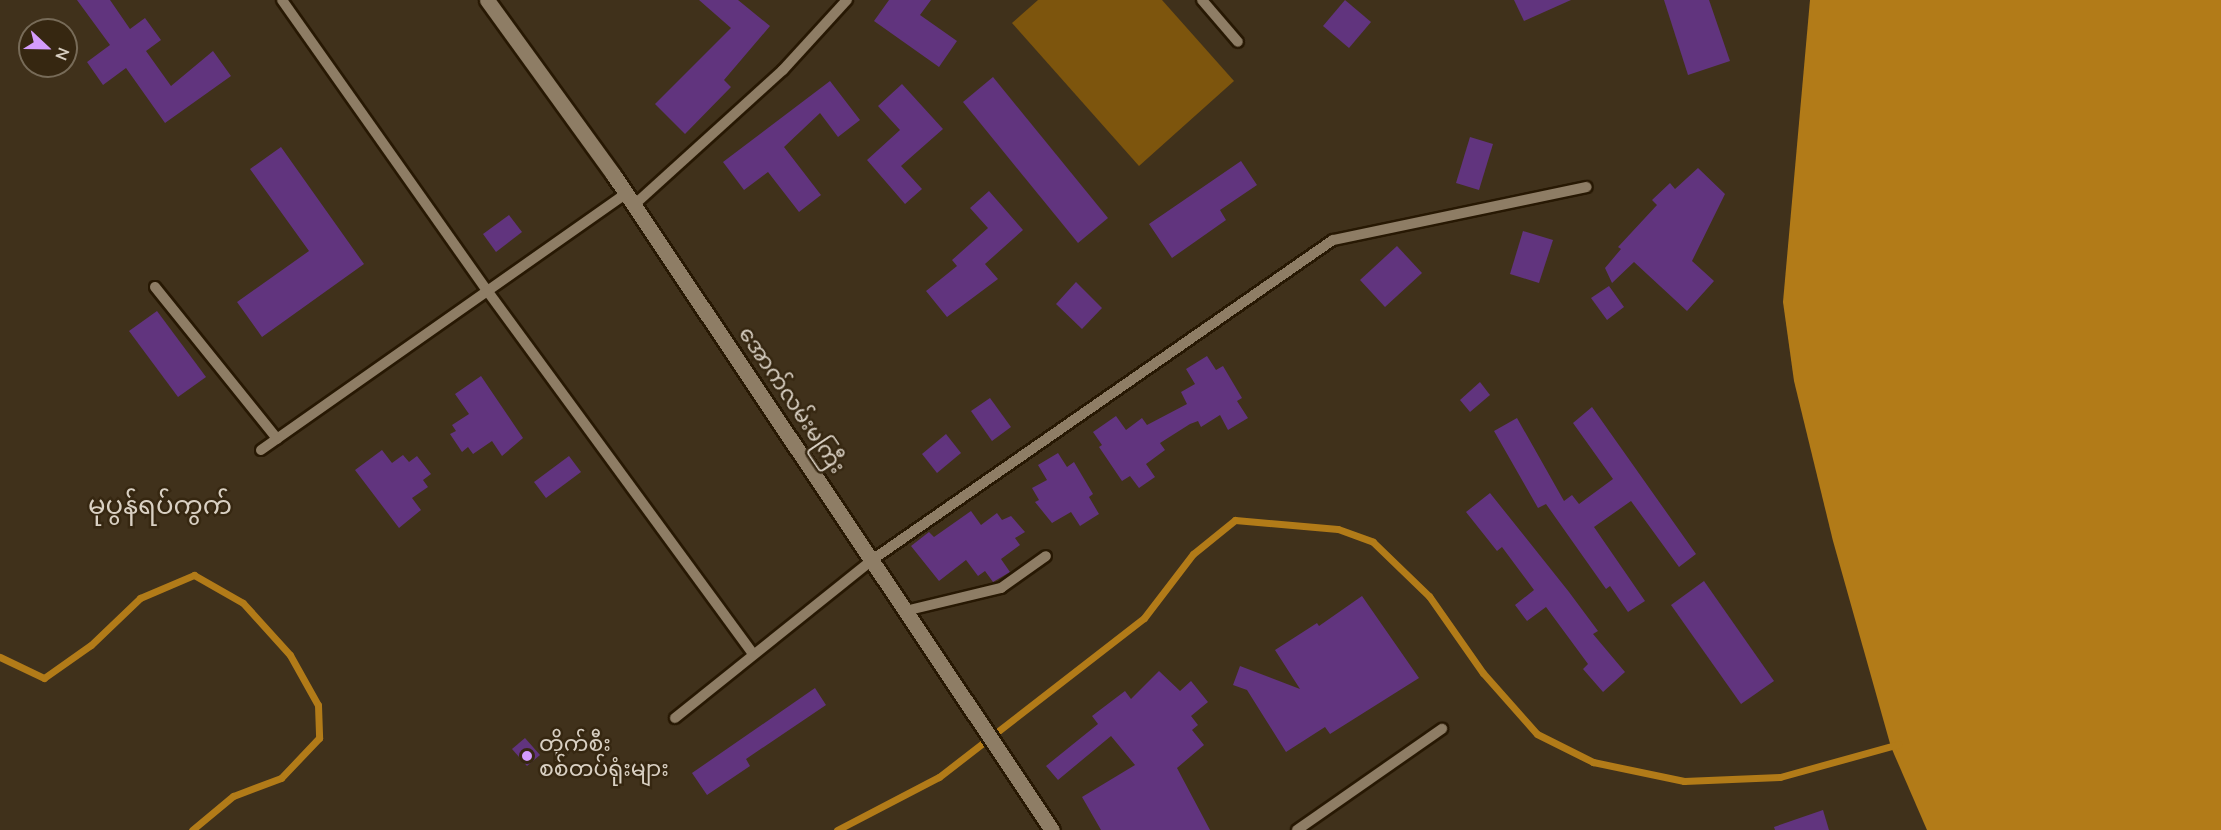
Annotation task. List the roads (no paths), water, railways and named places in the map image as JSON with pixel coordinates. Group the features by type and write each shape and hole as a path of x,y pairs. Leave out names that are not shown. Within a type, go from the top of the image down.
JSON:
{"main road":[{"name":"အောက်လမ်းမကြီး","path":"487,0 630,199 1052,830"}],"lane":[{"path":"282,0 486,289 752,653"},
{"path":"261,450 486,289 630,199 783,70 847,0"},
{"path":"1202,0 1238,42"},
{"path":"675,718 752,653 872,560 1333,240 1587,187"},
{"path":"155,287 278,439"},
{"path":"905,611 1001,588 1046,556"},
{"path":"1297,830 1442,729"}],"waterway":[{"path":"837,830 939,777 1144,618 1193,554 1235,520 1338,529 1373,542 1429,596 1483,673 1537,734 1593,762 1684,781 1780,777 1899,744"},
{"path":"0,657 44,678 91,645 140,598 194,575 243,603 290,655 318,705 319,738 281,778 233,796 192,830"}],"place":[{"name":"တိုက်စီး စစ်တပ်ရုံးများ","path":"527,756"}],"district":[{"name":"မုပွန်ရပ်ကွက်","path":"160,505"}]}
